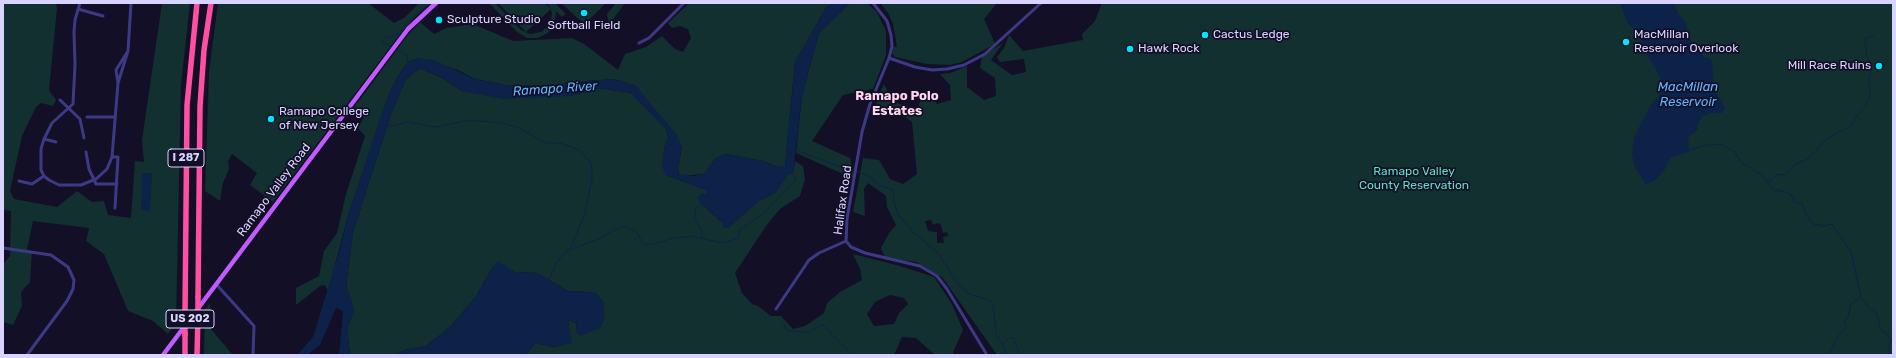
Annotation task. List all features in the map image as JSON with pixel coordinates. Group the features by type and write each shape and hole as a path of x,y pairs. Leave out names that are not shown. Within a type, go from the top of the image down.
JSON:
{"highway":[{"name":"I 287","path":"185,355 187,112 197,3"},
{"name":"I 287","path":"197,355 200,112 204,50 211,3"}],"main road":[{"name":"Ramapo Valley Road","path":"163,355 408,30 436,3"}],"street":[{"path":"80,3 74,32 74,100 70,109 52,123 44,139 40,163 44,176 54,183 66,186 81,185 93,180 104,173 112,157 114,117 118,83 128,51 131,3"},
{"path":"639,42 649,38 684,3"},
{"name":"Halifax Road","path":"873,3 884,16 890,28 892,40 889,58 866,118 855,173 845,235 846,241 850,247 859,251 875,257 920,266 937,276 945,285 987,355"},
{"path":"889,58 915,67 932,70 947,69 964,65 985,54 1041,3"},
{"path":"78,9 103,16"},
{"path":"118,83 116,70 128,51"},
{"path":"60,100 80,119 84,138"},
{"path":"87,117 114,117"},
{"path":"44,139 56,142"},
{"path":"86,152 89,169 96,184 117,184"},
{"path":"112,157 118,158 115,208"},
{"path":"19,181 32,184 44,176"},
{"path":"776,309 809,260 819,253 846,241"},
{"path":"3,248 50,254 65,264 73,275 73,289 67,302 27,355"},
{"path":"216,284 254,326 253,355"}],"green space":[{"path":"3,3 56,3 57,8 49,90 56,100 53,106 41,103 36,107 22,136 10,191 14,199 57,207 77,191 92,202 104,201 108,215 131,218 135,161 144,162 142,140 162,3 190,3 181,85 176,323 168,334 153,321 128,311 104,254 86,241 89,228 33,221 27,250 32,251 30,282 21,292 22,306 13,325 3,322 3,264 10,256 11,211 3,210"},
{"name":"Ramapo College of New Jersey","path":"218,3 368,3 394,23 404,18 419,3 431,3 414,18 400,34 273,202 250,185 257,173 232,154 228,161 229,169 223,183 220,201 205,191 209,72"},
{"path":"489,3 495,3 521,30 530,34 541,32 550,24 552,13 548,3 555,3 566,14 562,17 556,11 555,22 548,33 538,38 527,38 517,32"},
{"path":"498,3 545,3 551,9 526,32"},
{"name":"Softball Field","path":"561,3 606,3 586,23 583,23"},
{"path":"616,3 625,3 609,25 607,14"},
{"path":"689,3 832,3 826,8 795,62 785,166 778,167 763,161 726,154 716,158 704,174 683,176 679,174 678,168 682,147 636,86 614,79 573,82 551,86 506,85 475,79 458,70 418,58 408,62 398,76 389,94 348,216 328,291 325,285 320,286 296,305 296,288 319,276 324,251 337,233 346,194 365,136 358,128 364,117 353,109 407,36 420,22 434,34 446,28 473,24 513,41 572,38 584,44 618,70 625,54 646,47 662,36 675,49 683,52 691,38 688,29 680,26 672,28 668,23"},
{"path":"850,3 867,3 877,12 886,31 886,55 873,89 843,95 812,141 850,158 854,179 796,153 802,96 819,33"},
{"path":"880,3 997,3 984,19 995,44 962,62 950,65 927,64 895,57 892,53 893,47 897,47 893,24 888,13"},
{"name":"Ramapo Valley County Reservation","path":"1102,3 1893,3 1893,355 997,355 942,277 916,262 885,258 881,248 889,233 896,225 887,207 886,196 868,183 864,189 865,216 853,212 863,158 879,160 890,179 903,184 917,174 912,122 897,111 877,106 876,101 884,84 893,102 918,109 922,94 929,91 937,104 951,100 950,85 940,74 950,73 967,66 967,87 984,100 996,96 995,78 980,68 982,56 1003,43 991,60 1012,75 1026,72 1024,59 1000,62 997,57 1004,48 1009,35 1023,51 1083,40 1082,34 1095,21","holes":["931,220 933,225 938,223 941,225 943,233 947,232 948,236 943,237 944,243 937,243 937,232 928,231 925,221"]},
{"path":"420,68 442,78 462,91 570,96 599,88 631,93 666,129 668,139 664,149 666,175 706,190 706,194 699,195 699,201 728,228 757,202 776,192 788,174 793,172 795,161 803,166 805,179 800,196 780,209 766,226 735,273 742,293 752,304 758,306 771,316 781,316 793,329 805,326 824,313 827,303 840,292 862,280 860,269 853,254 900,266 934,277 952,304 963,330 952,355 935,355 916,338 902,337 894,355 526,355 535,343 554,347 571,343 568,320 576,323 577,333 604,320 603,302 596,293 578,291 570,292 537,273 515,272 504,267 493,266 477,295 451,326 426,346 408,349 394,355 350,355 347,328 354,311 346,287 353,232 392,111 406,79","holes":["890,295 904,298 908,304 899,313 894,324 874,326 867,314 875,302"]},
{"path":"210,303 210,328 233,355 204,355 205,310"}],"water":[{"name":"Ramapo River","path":"832,3 850,3 819,33 802,96 793,172 788,174 776,192 757,202 728,228 724,228 722,222 699,201 697,197 699,195 706,194 706,190 666,175 662,167 664,149 668,139 666,129 631,93 599,88 570,96 503,99 462,91 442,78 420,68 406,79 392,111 353,232 346,287 352,300 354,312 347,328 350,355 339,355 343,311 336,308 320,345 307,355 297,355 313,337 340,249 348,216 380,118 398,76 408,62 418,58 434,60 475,79 506,85 551,86 573,82 614,79 636,86 677,135 682,147 678,168 679,174 694,176 704,174 716,158 726,154 763,161 778,167 785,165 795,62 826,8"},
{"name":"MacMillan Reservoir","path":"1620,3 1674,3 1678,13 1684,20 1692,43 1699,48 1704,57 1709,58 1712,61 1714,90 1725,107 1722,113 1711,113 1703,116 1697,125 1698,129 1688,137 1689,152 1671,157 1664,171 1654,181 1646,185 1634,165 1632,154 1634,137 1650,106 1661,93 1660,77 1636,32 1627,22"},
{"path":"142,173 152,173 150,211 141,210"},
{"path":"498,261 515,272 537,273 570,292 578,291 596,293 603,302 604,320 600,328 580,336 577,333 576,323 568,320 572,343 554,347 535,343 526,355 394,355 408,349 426,346 451,326 477,295 493,266"}],"waterway":[{"path":"391,47 382,42 385,37 392,37 404,29 405,24 430,3"},
{"path":"1766,181 1771,180 1778,174 1784,175 1796,164 1807,159 1826,139 1852,125 1858,114 1865,107 1870,96 1869,79 1872,69 1866,53 1865,39 1874,35"},
{"path":"397,50 407,55 408,64"},
{"path":"386,127 408,122 436,127 464,121 502,123 517,127 546,143 561,143 579,150 590,162 592,169 592,180 584,216 571,248"},
{"path":"1690,150 1711,144 1722,145 1734,151 1742,163 1762,175 1774,190 1786,192 1792,195 1795,203 1802,203 1806,214 1813,224 1823,226 1832,224 1851,252 1861,297 1851,304 1848,317 1844,322 1847,327 1839,335 1829,355"},
{"path":"796,150 844,168 854,170"},
{"path":"857,171 870,177 879,185 893,190 894,203 898,214 913,232 938,253 957,283 969,294 989,300 993,304 996,335 1003,344 1007,355"},
{"path":"549,280 557,262 566,251 599,239 612,231 625,226 636,231 644,245 690,236 723,243 739,238 739,230 762,215 795,181 795,177 791,173"},
{"path":"702,237 702,232 695,220 695,213 696,207 704,204"},
{"path":"1861,297 1868,307 1877,314 1881,331 1885,332 1891,340 1888,349 1891,352 1887,355"},
{"path":"783,323 788,331 810,332 822,324 852,355"},
{"path":"1004,343 1009,338 1013,338 1020,355"}],"place":[{"name":"Softball Field","path":"584,13"},
{"name":"Sculpture Studio","path":"439,20"},
{"name":"Cactus Ledge","path":"1205,35"},
{"name":"MacMillan Reservoir Overlook","path":"1626,42"},
{"name":"Hawk Rock","path":"1130,49"},
{"name":"Mill Race Ruins","path":"1879,66"},
{"name":"Ramapo College of New Jersey","path":"271,119"}],"district":[{"name":"Ramapo Polo Estates","path":"897,104"}]}
